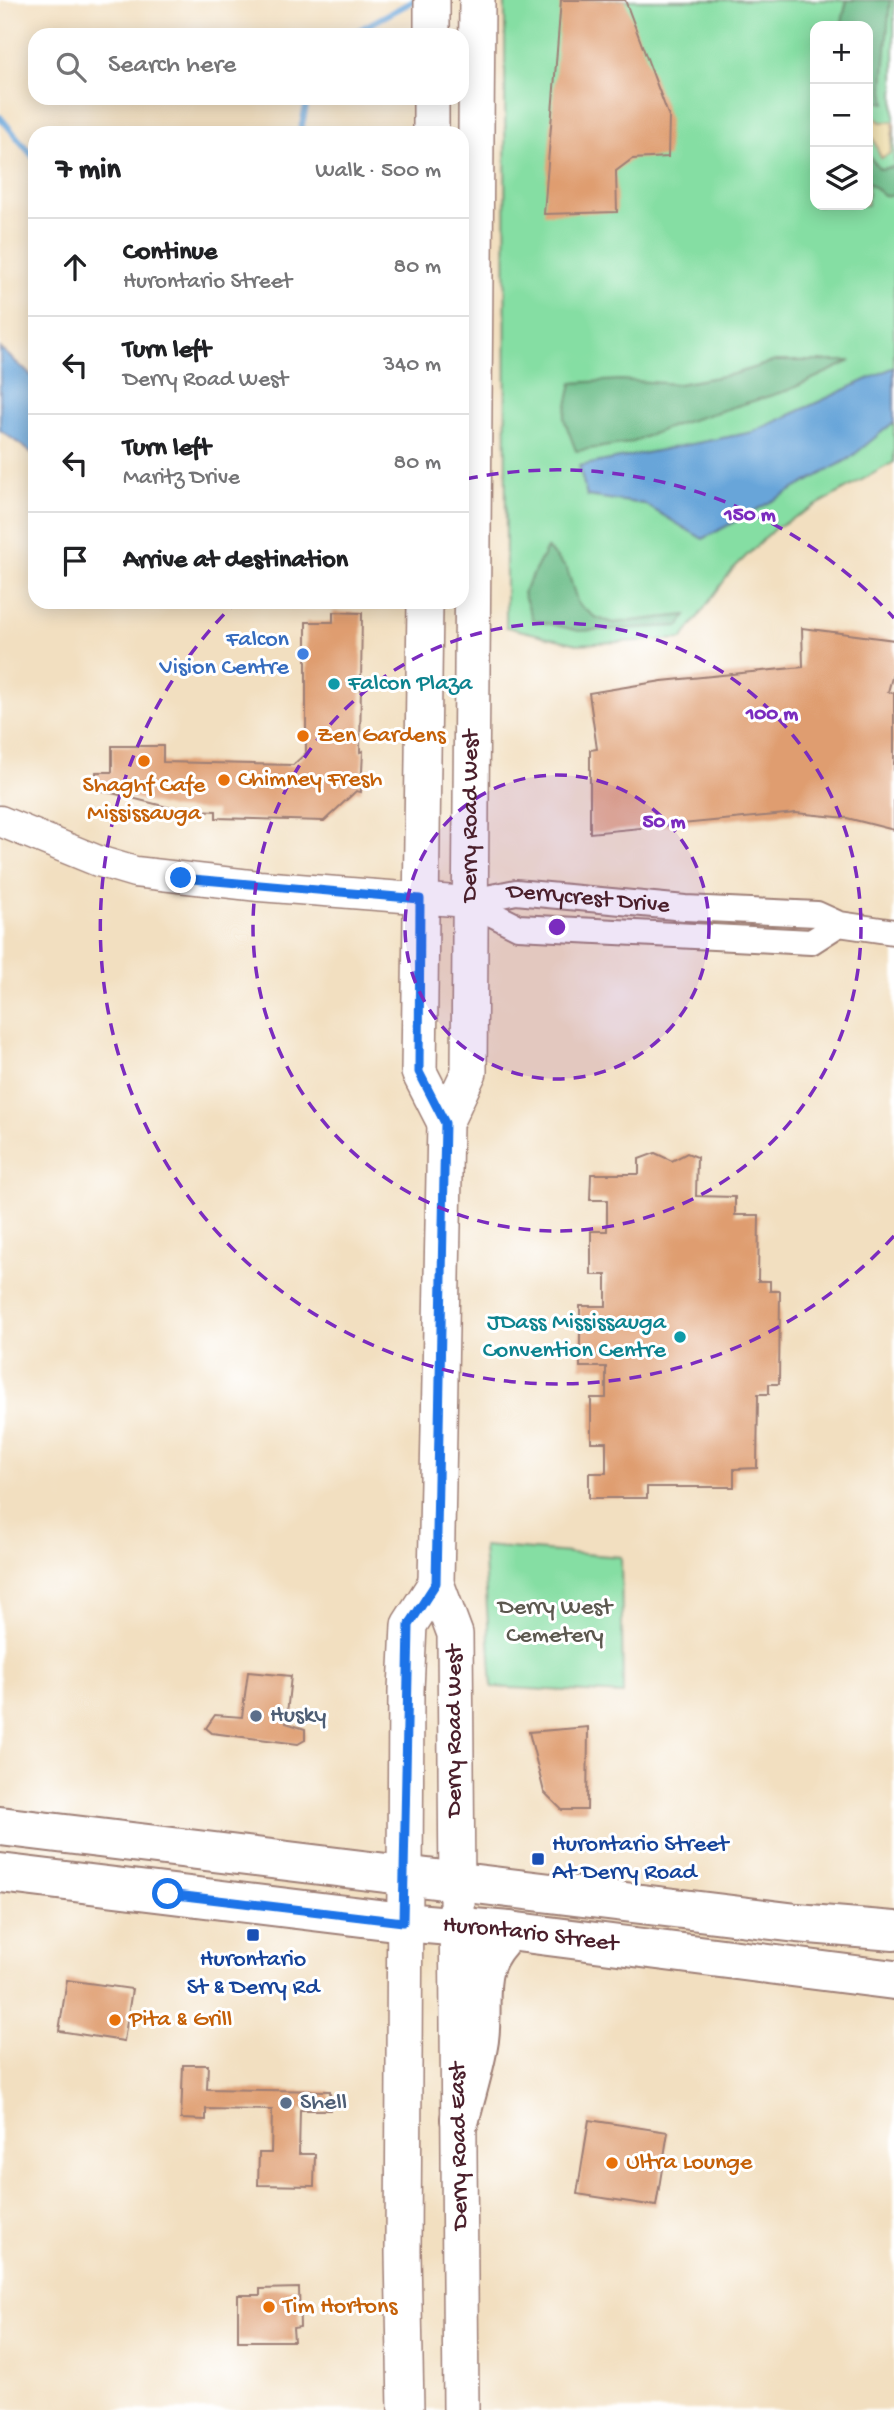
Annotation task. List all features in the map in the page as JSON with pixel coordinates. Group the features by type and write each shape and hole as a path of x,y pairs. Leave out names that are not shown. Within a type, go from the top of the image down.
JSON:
{"main road":[{"path":"432,0 432,28"},
{"name":"Derry Road West","path":"469,221 477,12"},
{"path":"430,126 431,105"},
{"name":"Derry Road West","path":"425,609 419,1072 445,1123"},
{"name":"Derry Road West","path":"456,1882 455,1634 436,1583 445,1123 469,1072 468,609"},
{"name":"Derry Road West","path":"403,1922 409,1625 436,1583"},
{"name":"Hurontario Street","path":"0,1826 403,1876 894,1931"},
{"name":"Hurontario Street","path":"0,1873 403,1922 509,1931 894,1980"},
{"name":"Derry Road East","path":"456,1882 461,2410"},
{"path":"403,1922 406,2410"},
{"path":"460,2119 479,2040 480,1973 495,1944 509,1931"}],"street":[{"path":"0,821 98,861 135,872 246,885 468,902"},
{"name":"Derrycrest Drive","path":"468,902 516,892 685,908 817,914 839,924 894,932"},
{"name":"Derrycrest Drive","path":"468,902 518,928 811,942 839,924"}],"green space":[{"path":"505,0 894,0 894,462 774,529 732,570 682,639 577,644 506,627"},
{"path":"847,0 890,0 883,85 886,103 873,101 873,21 842,21"},
{"path":"873,161 880,169 894,167 894,196 883,195 873,186"},
{"path":"775,361 851,361 789,390 678,424 629,443 576,451 564,419 572,383 620,380 678,384 734,374"},
{"path":"547,548 567,569 578,604 595,617 613,623 686,615 680,626 579,631 533,620 523,593"},
{"name":"Derry West Cemetery","path":"483,1546 621,1557 623,1694 492,1687"}],"sand":[{"path":"873,115 880,122 894,122 890,153 881,158 873,138"}],"water":[{"path":"0,348 28,373 28,450 0,430"},
{"path":"894,367 894,422 849,459 703,539 644,504 587,496 579,466 753,432"}],"building":[{"path":"561,0 625,0 669,117 668,157 632,159 616,171 617,212 544,214"},
{"name":"Falcon Plaza","path":"333,612 362,613 360,752 363,751 361,792 356,791 324,821 216,818 216,811 175,809 96,789 96,772 112,772 112,746 163,746 163,762 293,765 306,753 306,622 333,622"},
{"path":"802,628 894,640 894,670 888,692 894,693 894,830 847,818 796,813 590,833 590,750 597,749 589,693 662,681 803,667"},
{"name":"JDass Mississauga Convention Centre","path":"655,1153 672,1161 687,1153 697,1157 696,1196 735,1197 735,1215 759,1215 758,1281 770,1281 770,1291 780,1291 779,1384 769,1384 769,1394 758,1394 757,1468 734,1469 734,1487 647,1487 647,1498 589,1498 589,1473 606,1473 606,1442 591,1442 591,1398 606,1398 606,1367 580,1367 580,1306 606,1306 606,1275 591,1275 591,1231 607,1231 607,1200 590,1200 591,1174 639,1174 639,1159"},
{"path":"248,1672 291,1676 286,1723 305,1729 305,1740 298,1744 212,1733 206,1728 215,1715 242,1717"},
{"path":"588,1727 587,1810 562,1810 544,1792 529,1732"},
{"path":"67,1980 132,1989 124,2041 59,2031"},
{"path":"183,2065 208,2065 207,2089 330,2091 330,2110 300,2110 299,2154 315,2154 314,2186 258,2185 259,2153 271,2153 272,2110 206,2109 206,2120 181,2119"},
{"path":"589,2120 668,2132 656,2206 577,2194"},
{"name":"Tim Hortons","path":"299,2288 300,2327 293,2328 294,2341 238,2341 238,2295 260,2295 260,2289"}],"waterway":[{"path":"363,28 415,0"},
{"path":"302,126 306,105"},
{"path":"0,117 28,151"}],"place":[{"name":"Falcon Vision Centre","path":"303,654"},
{"name":"Falcon Plaza","path":"334,684"},
{"name":"Zen Gardens","path":"303,736"},
{"name":"Shaghf Cafe Mississauga","path":"144,761"},
{"name":"Chimney Fresh","path":"224,780"},
{"name":"JDass Mississauga Convention Centre","path":"680,1337"},
{"name":"Husky","path":"256,1716"},
{"name":"Hurontario Street At Derry Road","path":"538,1859"},
{"name":"Hurontario St & Derry Rd","path":"253,1935"},
{"name":"Pita & Grill","path":"115,2020"},
{"name":"Shell","path":"286,2103"},
{"name":"Ultra Lounge","path":"612,2163"},
{"name":"Tim Hortons","path":"269,2307"}],"route":[{"path":"168,1894 403,1922 409,1625 436,1583 445,1123 419,1072 420,899 181,878"}]}
